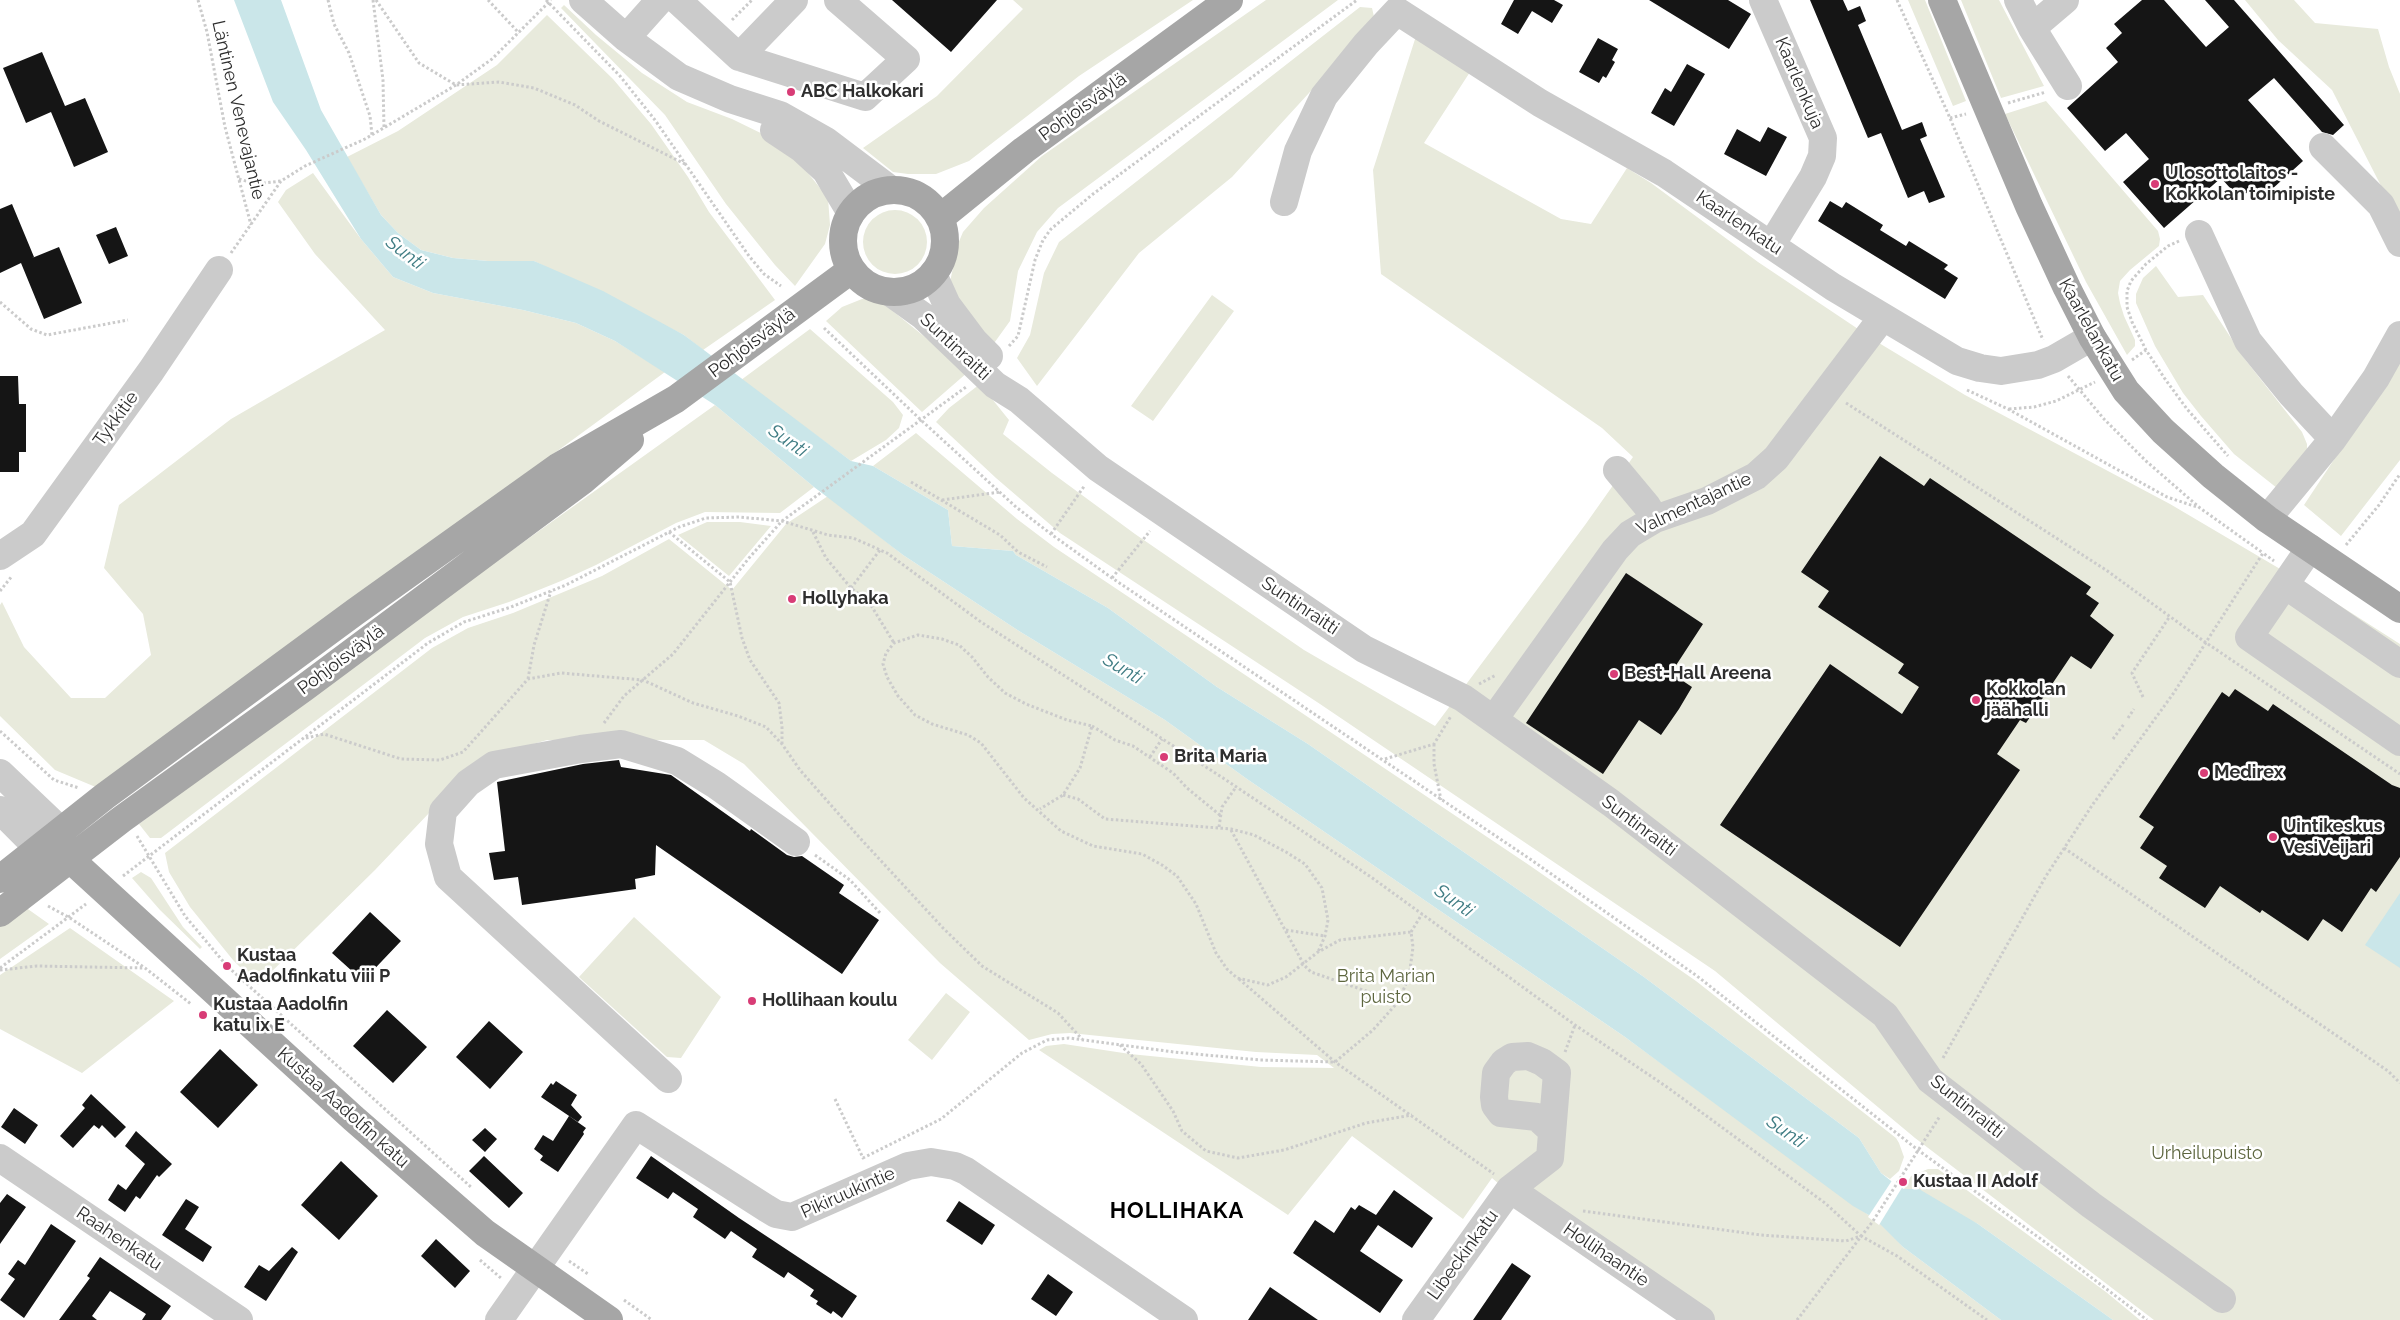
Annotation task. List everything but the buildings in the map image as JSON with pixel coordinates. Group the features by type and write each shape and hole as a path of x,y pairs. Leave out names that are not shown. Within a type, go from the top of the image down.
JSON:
{"main road":[{"name":"Pohjoisväylä","path":"940,218 1024,150 1230,0"},
{"name":"Kaarlelankatu","path":"1942,0 2029,206 2092,337 2126,391 2163,432 2213,476 2267,519 2400,609"},
{"path":"891,190 914,194 934,208 940,218 946,242 942,259 933,274 914,288 891,293 868,286 851,270 843,247 846,224 851,213 868,197 891,190"},
{"name":"Pohjoisväylä","path":"0,913 70,859 582,481 676,399 851,270"},
{"name":"Pohjoisväylä","path":"0,879 61,831 348,617 558,467 676,399"},
{"path":"61,831 70,859"},
{"path":"39,849 70,859"},
{"name":"Kustaa Aadolfin katu","path":"70,859 381,1143 485,1233 535,1268 613,1308"}],"street":[{"path":"583,0 626,38 679,77 730,98 780,115 826,141 891,190"},
{"path":"626,38 660,0"},
{"path":"677,0 738,57 865,97 906,59 838,0"},
{"path":"738,57 794,0"},
{"name":"Kaarlenkuja","path":"1763,0 1823,138 1822,156 1813,177 1772,244"},
{"path":"2018,0 2032,28 2068,86"},
{"path":"2032,28 2065,0"},
{"name":"Kaarlenkatu","path":"1284,202 1298,151 1324,96 1366,44 1397,11 1540,103 1664,173 1882,318 1956,361 1980,368 2001,371 2038,365 2054,359 2092,337"},
{"path":"730,98 801,148 826,171 851,213"},
{"path":"2323,147 2381,206 2400,243"},
{"path":"2199,234 2248,341 2260,358 2333,439"},
{"name":"Tykkitie","path":"0,556 33,534 151,371 219,270"},
{"name":"Suntinraitti","path":"933,274 947,305 974,341 995,385 1019,400 1098,468 1364,649 1463,698 1611,803 1885,1015 1930,1080 2091,1205 2222,1298"},
{"name":"Suntinraitti","path":"891,293 988,367"},
{"name":"Valmentajantie","path":"1494,719 1603,565 1630,534 1655,519 1731,490 1756,476 1776,458 1882,318"},
{"path":"2267,519 2333,439 2376,378 2400,335"},
{"path":"1617,470 1647,506 1655,519"},
{"path":"2310,548 2249,637 2400,742"},
{"path":"2285,585 2400,664"},
{"path":"668,1080 448,877 439,844 444,811 468,783 494,765 581,749 621,744 677,761 716,785 796,842"},
{"path":"0,773 61,831"},
{"path":"0,810 39,849"},
{"name":"Pikiruukintie","path":"499,1320 636,1125 766,1208 784,1216 792,1217 803,1214 908,1166 931,1162 955,1166 966,1171 1184,1320"},
{"name":"Libeckinkatu","path":"1416,1320 1510,1189 1550,1158 1551,1130"},
{"name":"Raahenkatu","path":"0,1158 239,1320"},
{"name":"Hollihaantie","path":"1510,1189 1701,1320"}],"path":[{"name":"Läntinen Venevajantie","path":"198,0 207,32 225,127 251,226"},
{"path":"328,0 334,24 352,62 370,116 372,135"},
{"path":"375,0 383,80 384,128"},
{"path":"375,0 419,63 456,85 499,82 534,88 575,104 599,121 687,165"},
{"path":"488,0 519,32"},
{"path":"581,749 624,696 673,654 782,520 922,421 988,367 1018,336 1035,260 1043,240 1051,228 1093,194 1357,0"},
{"path":"219,270 282,181 305,166 365,139 456,85 492,59 548,1 620,76 655,120 749,256 764,274 781,286"},
{"path":"239,180 256,184 282,181"},
{"path":"2199,234 2168,246 2146,264 2131,281 2127,291 2128,307 2132,322 2146,350 2187,409 2231,458"},
{"path":"0,302 31,329 47,334 128,320"},
{"path":"824,328 1000,492 1051,534 1112,578 1384,759 1697,976 1918,1150 2045,1242 2147,1320"},
{"path":"2008,409 2034,407 2056,401 2113,373 2146,350"},
{"path":"1842,400 2106,570 2205,642 2400,774"},
{"path":"1051,534 1098,468"},
{"path":"2352,552 2344,547 2379,505 2400,474"},
{"path":"911,482 1000,535 1018,552 1047,567"},
{"path":"942,500 1000,492"},
{"path":"1112,578 1166,515"},
{"path":"0,969 70,918 428,643 464,622 552,591 598,570 669,532 706,518 739,517 782,520 813,531 853,538 880,550 981,622 1162,738 1422,914 1575,1025 1682,1098 1825,1203 1861,1236 1897,1256 1986,1320"},
{"path":"813,531 826,558 851,588 869,602 894,642"},
{"path":"669,532 730,582 742,638 750,660 779,703 782,744"},
{"path":"851,588 880,550"},
{"path":"528,679 534,646 552,591"},
{"path":"2143,697 2132,673 2170,616"},
{"path":"1221,816 1187,788 1173,773 1133,746 1115,740 1092,726 1067,720 1004,693 988,677 972,656 959,645 942,639 918,635 894,642 886,652 883,664 887,677 898,696 915,715 932,724 968,735 981,743 1024,798 1040,810 1061,831 1093,846 1142,854 1177,876 1196,904 1216,953 1227,969 1336,1062 1502,1180 1510,1189"},
{"path":"1942,1059 2064,848 2096,800 2173,694 2205,642"},
{"path":"2128,718 2134,709"},
{"path":"2113,739 2124,724"},
{"path":"1040,810 1063,796 1080,768 1092,726"},
{"path":"1150,757 1162,738"},
{"path":"1434,744 1434,764 1441,800"},
{"path":"1219,828 1222,807 1236,787"},
{"path":"1063,796 1078,799 1106,820 1231,829 1254,835 1305,864 1322,888 1328,920 1325,936 1318,952"},
{"path":"1231,829 1304,965 1310,972 1398,1002"},
{"path":"796,842 850,880 881,914"},
{"path":"2064,848 2388,1071 2400,1083"},
{"path":"25,893 70,918 145,968 196,1009"},
{"path":"855,1162 941,1119 1022,1053 1047,1040 1069,1038 1260,1060 1336,1062 1373,1030 1398,1002 1409,977 1413,947 1411,932 1422,914"},
{"path":"1286,930 1325,936"},
{"path":"1237,978 1268,985 1286,977 1304,965 1318,952 1340,940 1411,932"},
{"path":"0,969 46,966 145,968"},
{"path":"227,966 477,1193"},
{"path":"1120,1044 1141,1064 1173,1111 1182,1131 1206,1151 1238,1158 1284,1150 1366,1123 1412,1115"},
{"path":"836,1099 863,1158"},
{"path":"1797,1320 1873,1221 1944,1108"},
{"path":"1580,1211 1762,1235 1846,1241 1861,1236"},
{"path":"474,1254 503,1280 535,1268 595,1279"},
{"path":"613,1308 652,1320"}],"green space":[{"path":"1013,0 1193,0 1079,76 969,161 936,174 908,174 893,172 863,148 937,96 1023,9"},
{"path":"1266,0 1338,0 1058,208 1037,232 1018,271 1010,321 992,346 954,298 950,282 958,244 963,232 984,208 1042,156"},
{"path":"1908,0 1925,0 1966,101 1953,106"},
{"path":"1961,0 1999,0 2044,86 2001,98"},
{"path":"2245,0 2294,0 2315,23 2378,29 2389,67 2400,94 2400,223 2332,90 2278,40"},
{"path":"564,5 596,35 642,73 687,102 732,119 777,141 804,168 828,198 830,225 825,244 795,286 775,265 726,204 665,115 561,8"},
{"path":"1360,7 1372,8 1375,21 1232,177 1139,253 1037,386 1017,358 1030,335 1044,273 1059,242"},
{"path":"547,15 613,79 651,124 688,177 709,212 775,300 703,350 684,335 534,261 488,261 453,258 421,250 398,233 381,215 347,157 398,131 497,65"},
{"name":"Urheilupuisto","path":"1417,33 1470,72 1424,143 1561,219 1591,224 1627,168 1651,183 1758,262 1879,343 1965,395 2170,504 2314,589 2400,644 2400,1320 2154,1320 1915,1138 1715,971 1320,704 1060,533 996,478 936,422 949,408 980,384 1009,420 1003,434 1052,473 1135,534 1304,650 1435,726 1585,525 1633,457 1602,428 1381,274 1373,170"},
{"path":"2046,101 2158,231 2159,246 2130,270 2120,281 2118,293 2120,303 2135,340 2135,346 2127,355 2086,282 2005,114"},
{"path":"313,173 361,239 393,277 433,293 523,310 576,323 615,341 665,372 98,788 55,770 0,716 0,605 2,602 24,647 71,698 105,698 151,655 143,614 104,568 119,505 231,419 385,330 315,254 278,202 286,190"},
{"path":"895,210 907,212 918,219 925,230 927,242 925,254 918,265 907,272 895,274 883,272 872,265 865,254 863,242 865,230 872,219 883,212"},
{"path":"2156,266 2178,297 2203,295 2244,358 2302,432 2307,444 2307,457 2282,492 2234,454 2183,393 2155,346 2136,303 2136,294 2143,278"},
{"path":"1212,295 1234,311 1153,421 1131,406"},
{"path":"862,299 878,299 968,372 922,412 826,321 842,307"},
{"path":"810,329 893,402 903,415 899,428 886,440 851,461 741,380"},
{"path":"2400,360 2400,460 2341,536 2304,505"},
{"path":"715,405 814,487 780,513 705,512 676,523 561,581 509,602 463,617 425,638 161,838 150,838 139,824 409,624"},
{"path":"916,433 1017,519 1054,547 1529,865 1696,981 1896,1138 1904,1157 1899,1171 1890,1179 1881,1173 1859,1138 1644,977 1308,744 1217,687 1108,608 1016,555 1013,551 952,546 948,510 873,466"},
{"name":"Brita Marian puisto","path":"828,496 903,555 1019,631 1165,720 1247,779 1625,1037 1885,1227 1903,1247 2001,1320 1690,1320 1513,1196 1492,1178 1463,1219 1352,1136 1288,1215 1039,1050 1046,1046 1064,1044 1130,1054 1261,1067 1334,1068 1317,1055 1256,1052 1070,1033 1052,1034 1029,1040 940,963 744,764 704,740 547,740 499,754 467,773 375,870 258,985 233,960 190,907 169,872 165,853 432,648 468,628 513,613 602,576 669,539 732,590 786,524"},
{"path":"707,522 740,522 771,526 729,576 678,535"},
{"path":"141,872 151,878 183,927 202,947 200,949 160,910 132,878"},
{"path":"25,907 49,924 0,959 0,927"},
{"path":"634,917 721,997 681,1058 667,1057 579,977"},
{"path":"70,928 174,1001 82,1073 0,1029 0,975"},
{"path":"946,993 970,1012 932,1060 908,1040"},
{"path":"1928,1169 1938,1169 2106,1292 2140,1320 2113,1320 1978,1224 1904,1189 1911,1176"}],"water":[{"name":"Sunti","path":"234,0 281,0 321,110 381,215 398,233 421,250 453,258 488,261 534,261 603,291 684,335 851,461 873,466 948,510 952,546 1013,551 1016,555 1108,608 1217,687 1308,744 1644,977 1859,1138 1881,1173 1895,1184 1904,1189 1919,1189 1978,1224 2113,1320 2001,1320 1903,1247 1874,1218 1853,1206 1625,1037 1247,779 1165,720 1019,631 903,555 814,487 715,405 615,341 576,323 523,310 433,293 393,277 361,239 306,150 273,102"},
{"path":"2400,893 2400,968 2365,945"}],"pier":[{"path":"1893,1179 1903,1186 1879,1225 1868,1217"}],"place":[{"name":"ABC Halkokari","path":"791,92"},
{"name":"Ulosottolaitos - Kokkolan toimipiste","path":"2155,184"},
{"name":"Hollyhaka","path":"792,599"},
{"name":"Best‑Hall Areena","path":"1614,674"},
{"name":"Kokkolan jäähalli","path":"1976,700"},
{"name":"Brita Maria","path":"1164,757"},
{"name":"Medirex","path":"2204,773"},
{"name":"Uintikeskus VesiVeijari","path":"2273,837"},
{"name":"Kustaa Aadolfinkatu viii P","path":"227,966"},
{"name":"Hollihaan koulu","path":"752,1001"},
{"name":"Kustaa Aadolfin katu ix E","path":"203,1015"},
{"name":"Kustaa II Adolf","path":"1903,1182"}],"district":[{"name":"HOLLIHAKA","path":"1177,1211"}]}
